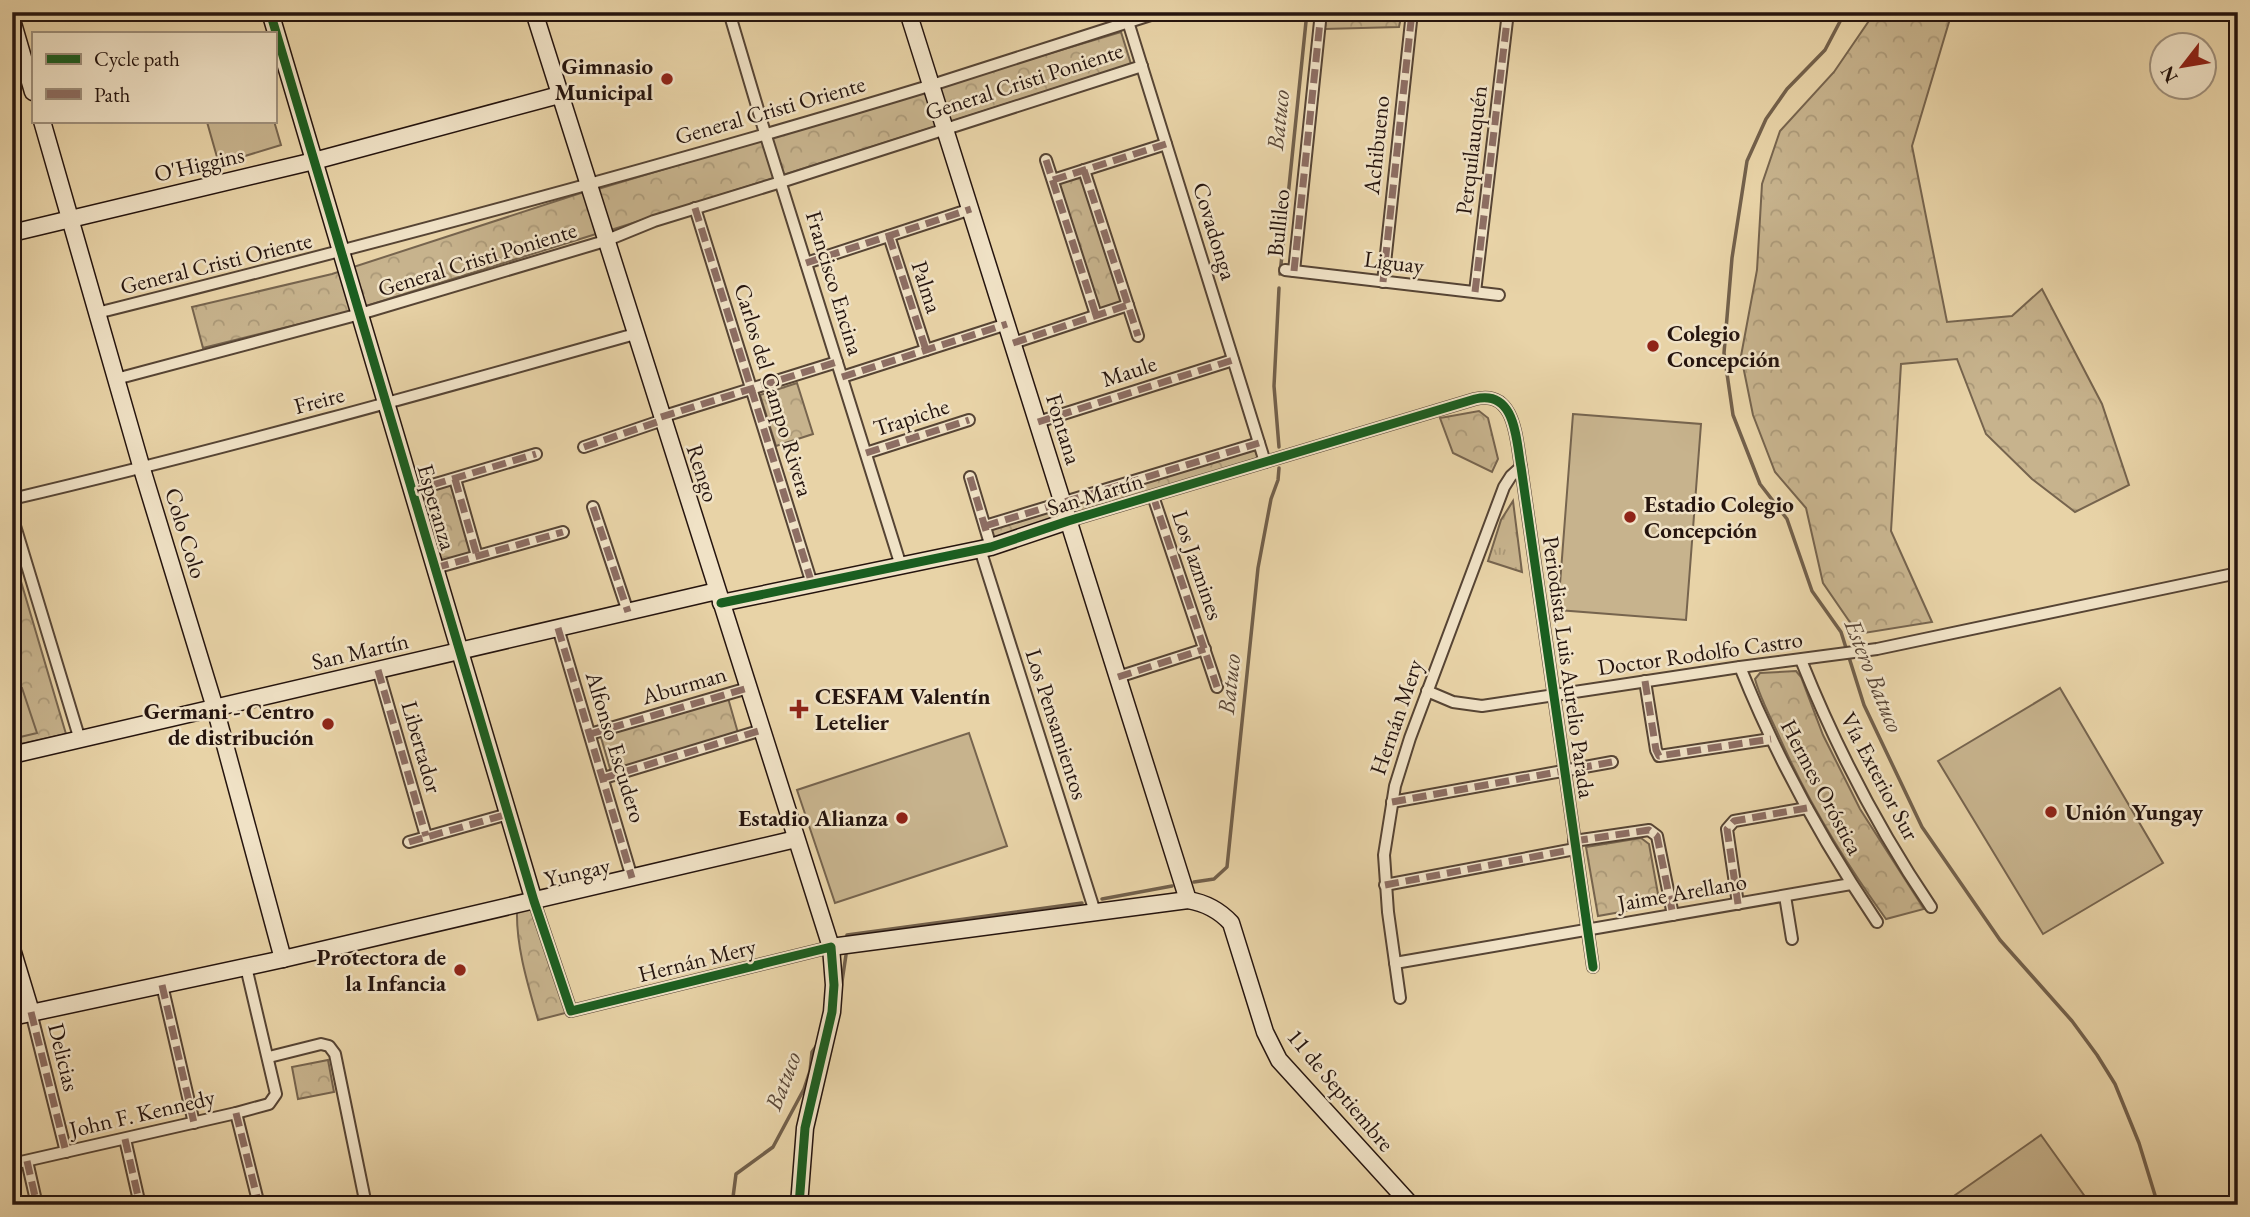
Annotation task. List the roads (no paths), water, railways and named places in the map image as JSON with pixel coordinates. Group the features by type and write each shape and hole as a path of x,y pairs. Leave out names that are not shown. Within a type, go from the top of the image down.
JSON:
{"street":[{"name":"Esperanza","path":"270,12 276,32"},
{"name":"Rengo","path":"534,12 831,947 834,985 832,1012 805,1128 799,1205"},
{"name":"Francisco Encina","path":"730,12 765,133 901,566"},
{"name":"Fontana","path":"908,12 1188,900"},
{"name":"General Cristi Oriente","path":"97,313 587,185 931,85 1127,17 1160,12"},
{"name":"Bullileo","path":"1289,271 1321,12"},
{"name":"Achibueno","path":"1383,282 1412,12"},
{"name":"Perquilauquén","path":"1475,292 1508,12"},
{"name":"Covadonga","path":"1127,17 1265,462"},
{"path":"12,20 32,89"},
{"name":"Esperanza","path":"276,32 534,901 571,1011"},
{"name":"General Cristi Poniente","path":"116,379 360,314 605,241 654,220 1142,66"},
{"name":"O'Higgins","path":"12,233 314,160 559,95"},
{"name":"Colo Colo","path":"42,122 142,468 215,708 283,959"},
{"path":"1053,180 1166,144"},
{"path":"1046,160 1096,316"},
{"path":"1084,170 1138,336"},
{"name":"Carlos del Campo Rivera","path":"695,208 812,584"},
{"path":"807,263 971,209"},
{"name":"Palma","path":"889,236 926,350"},
{"name":"Liguay","path":"1289,271 1499,295"},
{"path":"1013,343 1128,305"},
{"path":"842,377 1007,324"},
{"name":"Freire","path":"12,499 386,404 635,334"},
{"name":"Maule","path":"1038,422 1233,360"},
{"path":"584,447 837,362"},
{"name":"San Martín","path":"12,755 628,612 812,584 985,548 1475,399"},
{"name":"Periodista Luis Aurelio Parada","path":"1475,399 1494,399 1510,412 1521,467 1593,967"},
{"name":"Trapiche","path":"866,453 969,419"},
{"name":"San Martín","path":"985,526 1258,443"},
{"path":"412,491 536,454"},
{"name":"Hernán Mery","path":"1400,998 1385,885 1384,855 1392,802 1410,738 1504,487 1521,467"},
{"name":"Los Pensamientos","path":"970,477 985,526 985,548 1095,912"},
{"name":"Esperanza","path":"455,479 477,556"},
{"name":"Los Jazmines","path":"1153,496 1217,687"},
{"path":"593,507 628,612"},
{"path":"12,516 80,740"},
{"path":"435,568 564,532"},
{"name":"Doctor Rodolfo Castro","path":"1427,691 1453,702 1472,706 1839,655 2238,573"},
{"name":"Alfonso Escudero","path":"558,628 632,878"},
{"path":"1118,677 1205,649"},
{"name":"Vía Exterior Sur","path":"1801,660 1829,727 1863,797 1931,907"},
{"name":"Hermes Oróstica","path":"1740,667 1771,739 1807,808 1877,922"},
{"name":"Libertador","path":"378,670 426,836"},
{"path":"1645,681 1659,756 1771,739"},
{"name":"Aburman","path":"590,734 748,688"},
{"path":"604,778 762,730"},
{"path":"1392,802 1612,762"},
{"path":"1738,904 1727,829 1734,821 1807,808"},
{"path":"409,842 508,814"},
{"path":"1385,885 1649,830 1657,836 1673,915"},
{"name":"Yungay","path":"12,1017 283,959 796,839"},
{"name":"Jaime Arellano","path":"1395,963 1852,884"},
{"path":"1785,896 1792,939"},
{"name":"Hernán Mery","path":"571,1011 831,947 1188,900"},
{"name":"11 de Septiembre","path":"1188,900 1214,908 1231,923 1265,1032 1279,1060 1411,1205"},
{"path":"12,949 31,1012"},
{"path":"246,967 269,1057 320,1044 329,1046 335,1054 366,1205"},
{"path":"162,985 194,1123"},
{"name":"Delicias","path":"31,1012 66,1152"},
{"name":"John F. Kennedy","path":"12,1164 269,1104 276,1094 269,1057"},
{"path":"236,1113 260,1205"},
{"path":"125,1139 140,1205"},
{"path":"27,1161 37,1205"}],"waterway":[{"name":"Batuco","path":"1280,274 1307,12"},
{"name":"Estero Batuco","path":"1845,12 1825,50 1787,89 1766,119 1747,161 1732,258 1724,353 1733,415 1760,484 1787,519 1812,591 1841,632 1864,705 1922,827 2000,940 2072,1021 2097,1055 2115,1084 2139,1143 2158,1205"},
{"name":"Batuco","path":"1279,288 1274,386 1279,447"},
{"name":"Batuco","path":"1194,882 1214,879 1227,867 1258,568 1279,468"},
{"name":"Batuco","path":"1102,899 1172,886"},
{"name":"Batuco","path":"847,935 1082,903"},
{"name":"Batuco","path":"841,988 846,955"},
{"name":"Batuco","path":"732,1205 736,1174 773,1147 804,1089 812,1052 817,1045"}],"place":[{"name":"Gimnasio Municipal","path":"667,79"},
{"name":"Colegio Concepción","path":"1653,346"},
{"name":"Estadio Colegio Concepción","path":"1630,517"},
{"name":"CESFAM Valentín Letelier","path":"799,709"},
{"name":"Germani - Centro de distribución","path":"328,724"},
{"name":"Unión Yungay","path":"2051,812"},
{"name":"Estadio Alianza","path":"902,818"},
{"name":"Protectora de la Infancia","path":"460,970"}]}
